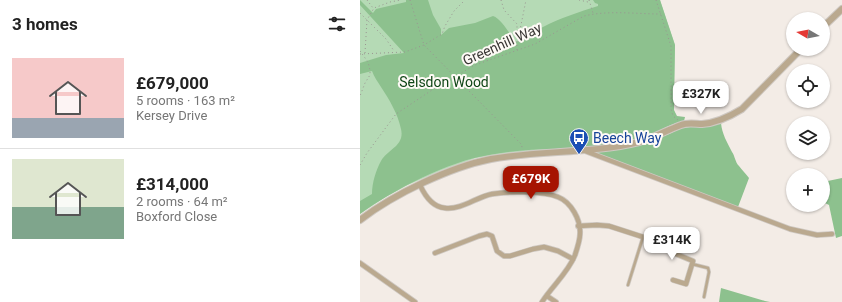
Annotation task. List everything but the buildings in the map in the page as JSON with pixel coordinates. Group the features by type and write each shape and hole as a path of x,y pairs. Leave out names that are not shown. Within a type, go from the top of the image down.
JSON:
{"street":[{"path":"830,20 842,9"},
{"path":"360,220 389,201 457,168 491,159 585,151 638,142 683,124 716,122 730,117 742,109 794,56"},
{"path":"585,151 790,229 817,234 832,234"},
{"path":"420,185 426,197 434,205 445,208 458,207 491,194 534,192 558,196 568,203 577,219 580,233 576,254 562,277 542,302"},
{"path":"578,226 591,224 610,226 644,237 661,240 670,246 676,254 693,261 686,284 672,280"},
{"path":"435,253 487,234 492,236 497,251 504,256 510,256 533,248 544,248 558,251 573,259"},
{"path":"360,264 414,302"},
{"path":"547,296 556,302"}],"lane":[{"path":"628,285 644,237"},
{"path":"692,264 708,268 709,272 704,297"}],"path":[{"path":"367,0 374,8"},
{"path":"365,54 367,20 374,8 400,0"},
{"path":"410,0 424,45 521,144 524,155"},
{"path":"361,54 405,52 424,45 442,34 454,10 465,0"},
{"path":"501,0 504,10 517,24 517,51"},
{"path":"517,34 520,30 526,0"},
{"path":"579,0 589,3"},
{"path":"589,0 593,13"},
{"path":"656,0 671,46 671,109 673,116 683,124"},
{"path":"360,13 386,39 395,52"},
{"name":"Greenhill Way","path":"360,165 367,153 396,114 456,76 475,66 535,44 584,16 593,13 661,14"},
{"path":"360,51 368,62 370,70 370,75 360,96"}],"green space":[{"name":"Selsdon Wood","path":"360,0 660,0 675,45 673,116 556,149 508,153 476,158 442,170 408,185 384,198 360,214"},
{"name":"Selsdon Wood","path":"360,0 373,13 376,9 406,2 406,0 428,0 433,15 441,29 441,35 449,28 475,23 493,16 502,23 516,42 556,21 598,6 598,4 593,0 660,0 675,45 674,110 677,116 685,117 684,121 648,136 616,144 596,147 513,151 473,158 439,170 405,186 360,214 360,201 372,194 376,172 381,161 395,147 402,135 398,118 372,71 360,74 360,63 386,55 404,53 360,5"},
{"path":"721,123 724,134 737,163 749,178 738,207 594,152 649,143 682,128"},
{"path":"842,178 842,236 836,238 830,210 830,181"},
{"path":"721,288 765,301 770,302 719,302"}],"place":[{"name":"Beech Way","path":"579,155"}]}
